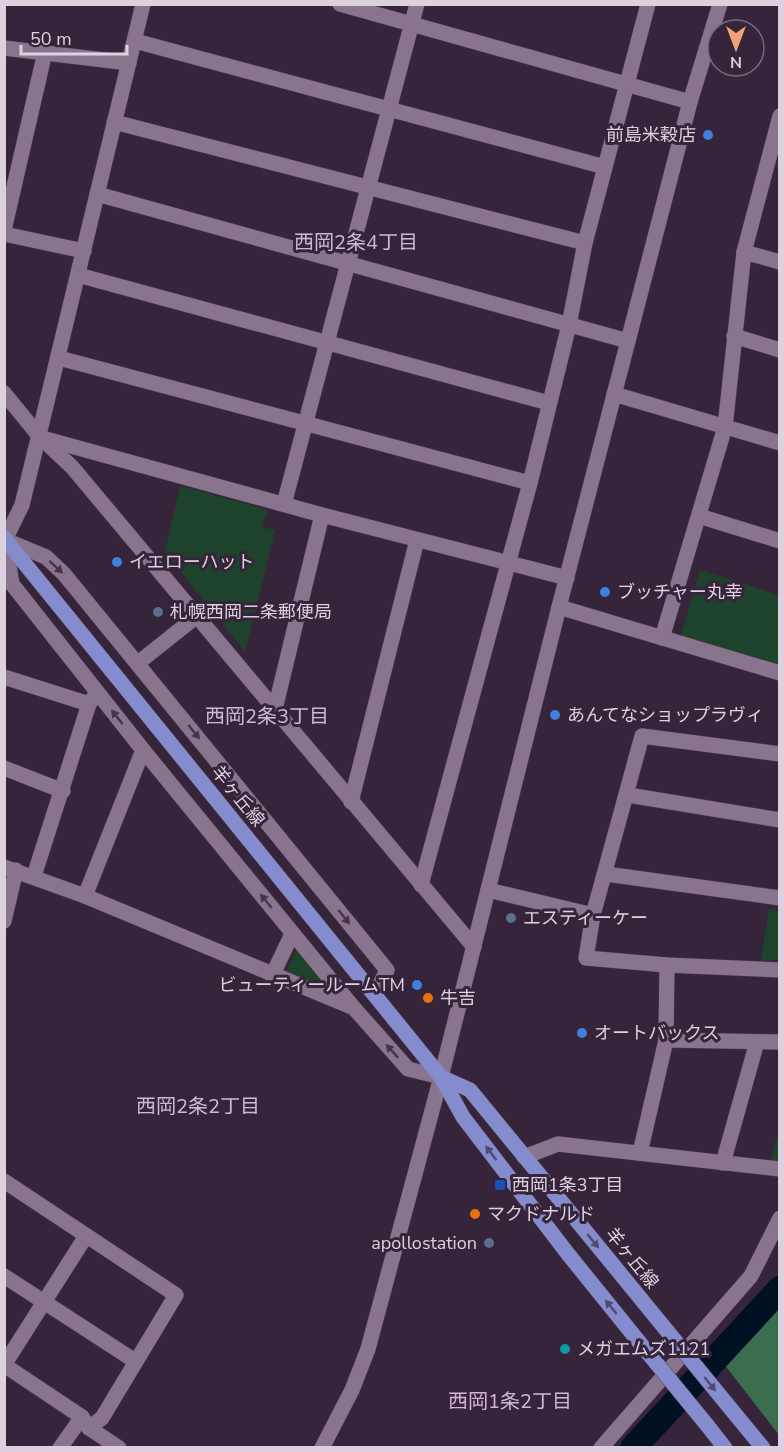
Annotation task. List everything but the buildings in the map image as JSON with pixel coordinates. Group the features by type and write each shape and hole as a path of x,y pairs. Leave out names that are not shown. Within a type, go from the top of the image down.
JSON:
{"main road":[{"name":"羊ヶ丘線","path":"5,540 441,1077 463,1117 568,1254 725,1448"},
{"name":"羊ヶ丘線","path":"441,1077 470,1090 763,1448"}],"street":[{"path":"143,4 40,437 22,505 5,540 12,584 93,698 143,750 353,1007 408,1069 441,1077"},
{"path":"340,4 690,102"},
{"path":"284,504 417,4"},
{"path":"421,885 530,483 569,325 585,243 648,4"},
{"path":"322,1448 352,1390 368,1349 441,1077 559,607 690,102 720,4"},
{"path":"135,41 604,167"},
{"path":"4,48 129,63"},
{"path":"45,52 4,232 84,250"},
{"path":"662,638 725,427 744,252 780,116"},
{"path":"114,122 585,243"},
{"path":"97,194 628,340"},
{"path":"744,252 780,262"},
{"path":"78,275 549,404"},
{"path":"734,336 780,350"},
{"path":"59,358 530,483"},
{"path":"4,393 40,437 72,466 474,947"},
{"path":"614,394 780,443"},
{"path":"40,437 322,515 567,578"},
{"path":"276,709 322,515"},
{"path":"699,516 780,541"},
{"path":"5,540 29,548 52,562 138,663 387,970 375,995"},
{"path":"351,802 417,540"},
{"path":"559,607 780,673"},
{"path":"138,663 197,616"},
{"path":"4,677 93,698"},
{"path":"34,876 93,698"},
{"path":"780,754 642,736 628,795 593,915 586,958 667,965 780,970"},
{"path":"85,896 143,750"},
{"path":"4,768 63,791"},
{"path":"628,795 780,820"},
{"path":"4,921 10,868 85,896 272,976 353,1007"},
{"path":"606,874 780,897"},
{"path":"488,890 593,915"},
{"path":"272,976 292,934"},
{"path":"640,1153 666,1041 667,965"},
{"path":"666,1041 780,1042"},
{"path":"723,1163 757,1042"},
{"path":"524,1157 558,1144 780,1169"},
{"path":"4,1181 176,1295 102,1419 86,1423 60,1448"},
{"path":"602,1448 752,1276 780,1218"},
{"path":"86,1236 4,1365 119,1448"},
{"path":"4,1276 135,1361"}],"green space":[{"path":"180,486 268,510 262,527 275,530 245,652 165,552"},
{"path":"700,570 779,595 779,669 683,642 681,635"},
{"path":"769,909 779,910 779,960 761,961"},
{"path":"298,946 338,998 284,977"},
{"path":"779,1131 779,1165 769,1164"},
{"path":"779,1304 779,1435 724,1364"}],"waterway":[{"path":"633,1448 780,1289"}],"place":[{"name":"前島米穀店","path":"708,135"},
{"name":"イエローハット","path":"117,562"},
{"name":"ブッチャー丸幸","path":"605,592"},
{"name":"札幌西岡二条郵便局","path":"158,612"},
{"name":"あんてなショップラヴィ","path":"555,715"},
{"name":"エスティーケー","path":"511,918"},
{"name":"ビューティールームTM","path":"417,985"},
{"name":"牛吉","path":"428,998"},
{"name":"オートバックス","path":"582,1033"},
{"name":"西岡1条3丁目","path":"500,1185"},
{"name":"マクドナルド","path":"475,1214"},
{"name":"apollostation","path":"489,1243"},
{"name":"メガエムズ1121","path":"565,1349"}],"district":[{"name":"西岡2条4丁目","path":"356,242"},
{"name":"西岡2条3丁目","path":"267,716"},
{"name":"西岡2条2丁目","path":"198,1106"},
{"name":"西岡1条2丁目","path":"510,1401"}]}
